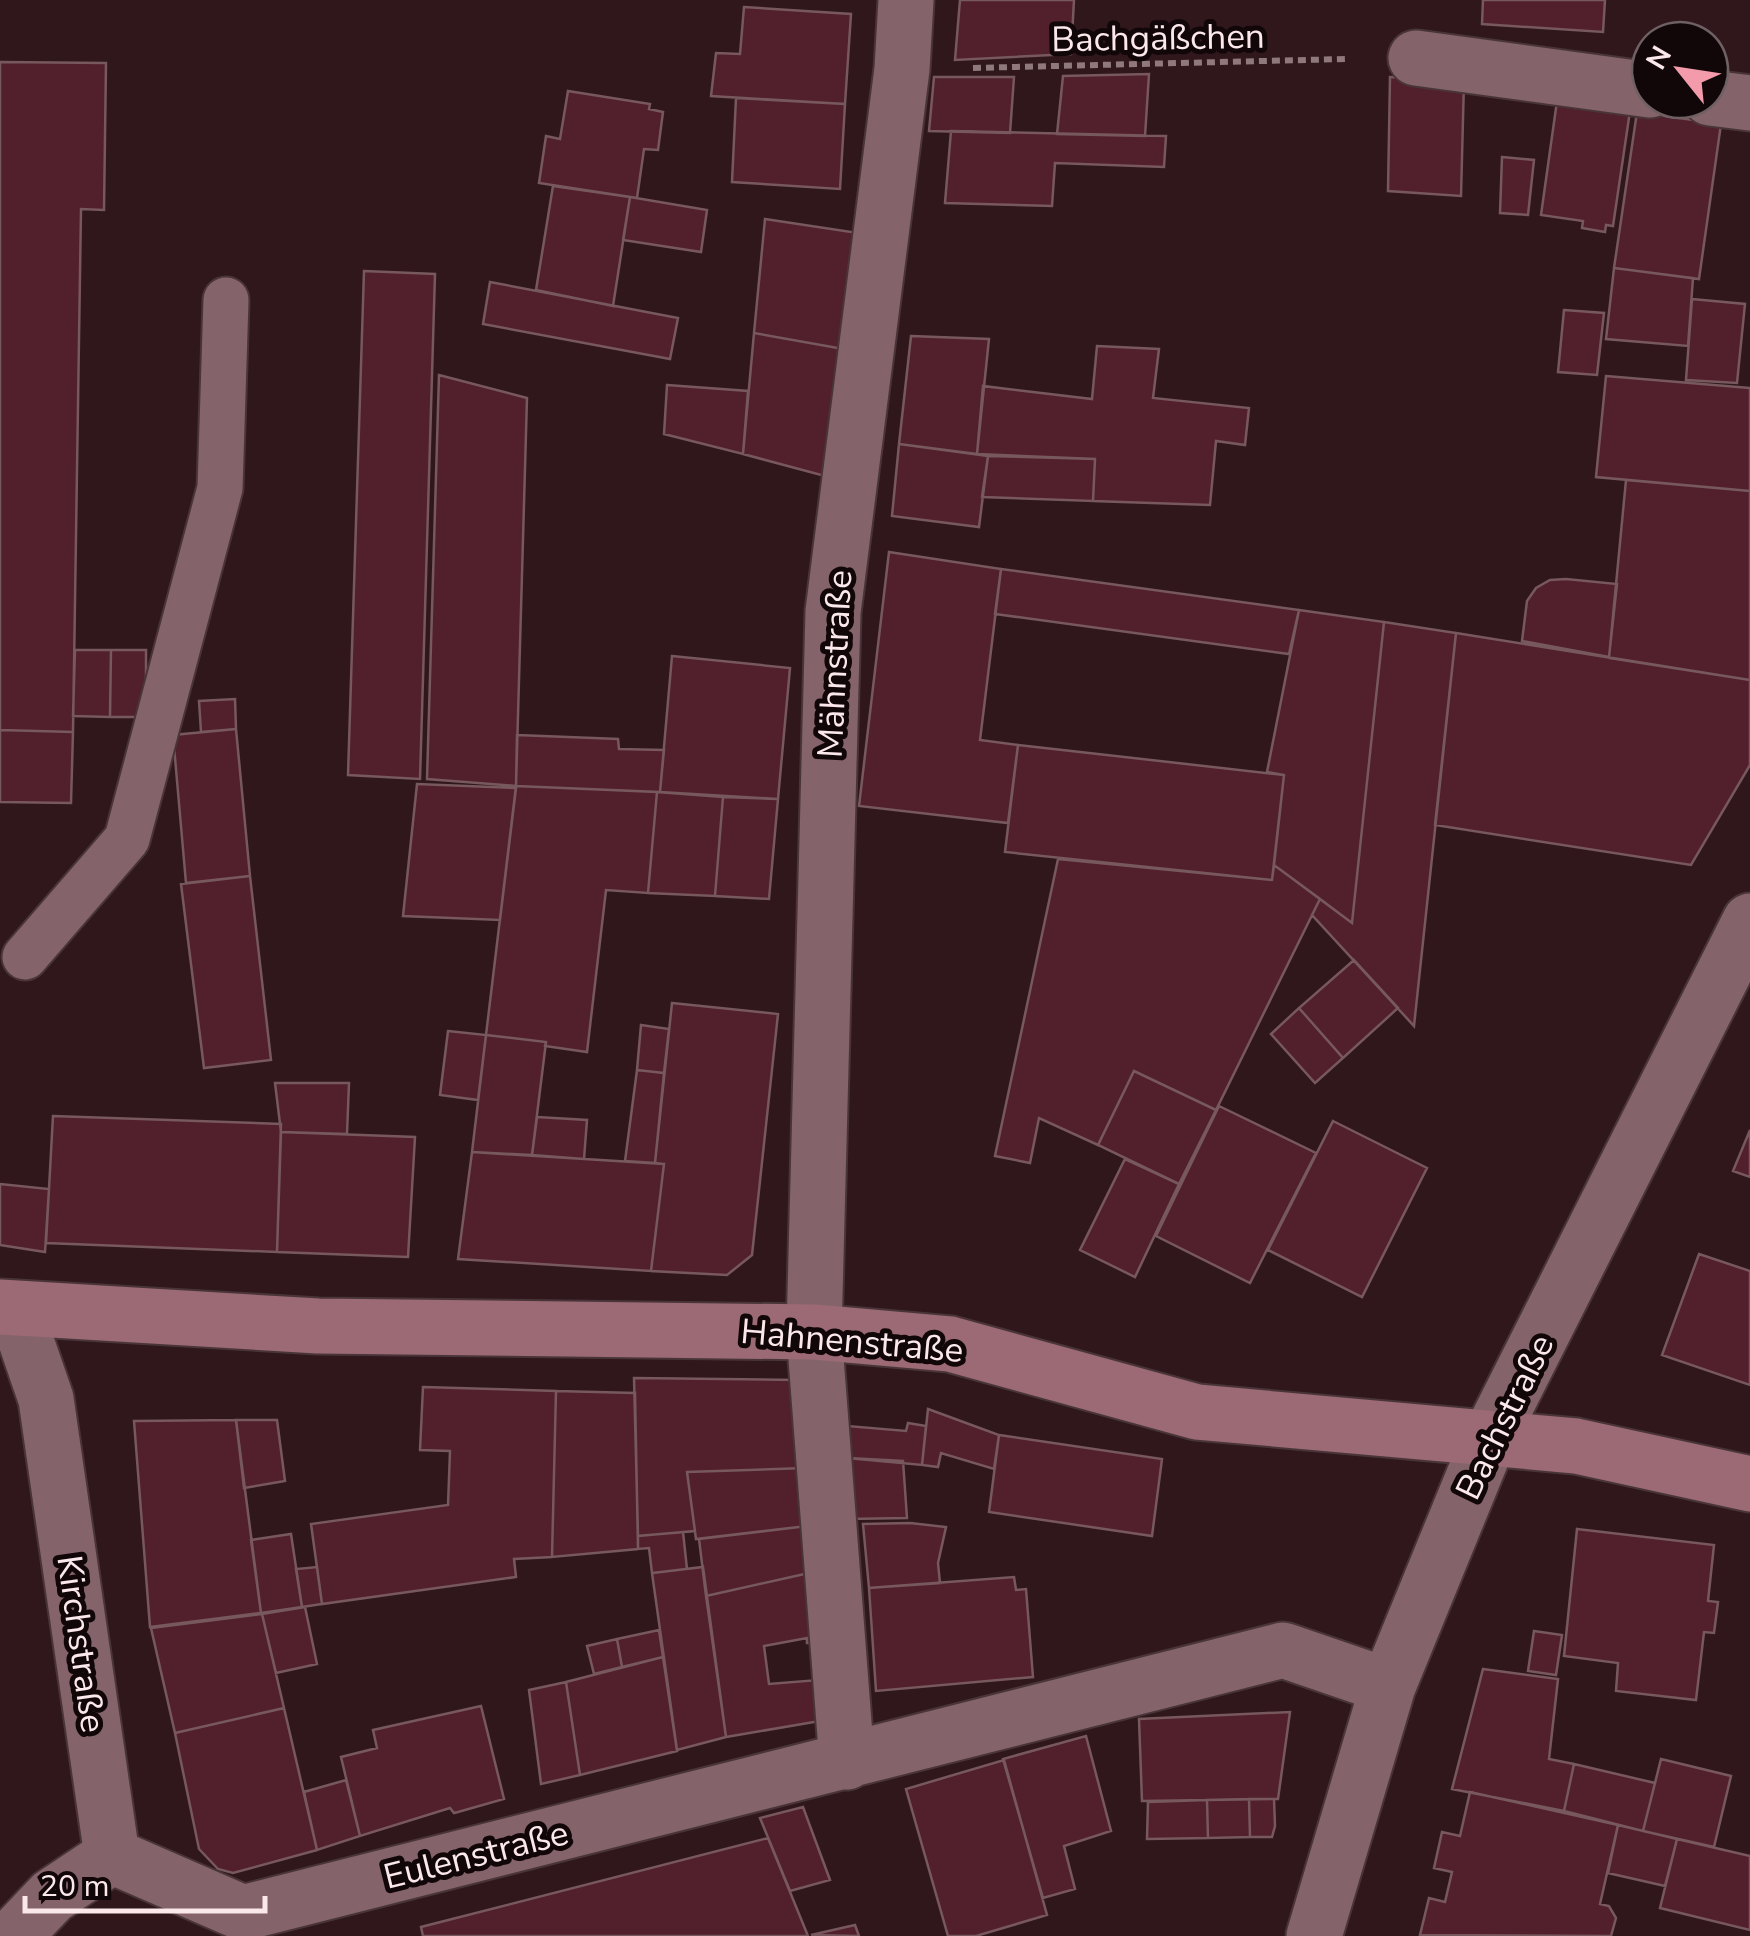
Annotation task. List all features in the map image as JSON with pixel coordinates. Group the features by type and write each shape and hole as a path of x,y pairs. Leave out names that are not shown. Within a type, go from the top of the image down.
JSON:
{"main road":[{"name":"Hahnenstraße","path":"8,1308 318,1326 814,1332 950,1344 1197,1412 1576,1446 1750,1484"}],"street":[{"name":"Mähnstraße","path":"814,1332 833,612 902,69 906,0"},
{"path":"1416,58 1630,87"},
{"name":"Bachstraße","path":"1314,1936 1388,1686 1489,1439 1750,921"},
{"name":"Kirchstraße","path":"8,1308 46,1399 112,1856"},
{"path":"814,1332 847,1762"},
{"name":"Eulenstraße","path":"112,1856 246,1925 847,1762 1283,1650 1388,1686"},
{"path":"14,1936 52,1896 112,1856"}],"lane":[{"path":"25,957 126,839 220,488 226,300"}],"path":[{"name":"Bachgäßchen","path":"902,69 1416,58"}],"building":[{"path":"960,0 1074,0 1071,54 955,60"},
{"path":"1483,0 1605,0 1603,32 1482,24"},
{"path":"744,7 851,14 845,104 711,96 716,53 740,54"},
{"path":"0,62 106,63 104,210 81,209 73,732 0,730"},
{"path":"1149,74 1145,136 1057,134 1063,76"},
{"path":"934,77 1014,77 1010,133 929,131"},
{"path":"1390,77 1464,81 1461,196 1388,191"},
{"path":"568,91 650,104 649,109 663,112 658,150 644,149 637,198 539,183 546,136 560,139"},
{"path":"736,98 845,104 840,189 732,182"},
{"path":"1557,101 1630,111 1613,226 1606,225 1605,232 1582,228 1583,221 1541,215"},
{"path":"1636,120 1721,124 1699,279 1614,268"},
{"path":"951,131 1166,136 1164,167 1055,163 1052,206 945,203"},
{"path":"1502,157 1534,160 1528,215 1500,213"},
{"path":"553,186 630,197 613,306 536,290"},
{"path":"630,197 707,210 701,252 623,240"},
{"path":"765,219 858,233 849,350 754,333"},
{"path":"1614,268 1693,278 1688,346 1606,339"},
{"path":"364,271 435,274 420,779 348,775"},
{"path":"490,282 678,318 670,359 483,324"},
{"path":"1692,299 1745,304 1737,383 1686,380"},
{"path":"1564,310 1604,313 1597,375 1558,372"},
{"path":"754,333 849,350 836,479 743,454"},
{"path":"911,336 989,339 977,454 899,444"},
{"path":"1097,346 1159,349 1153,398 1249,408 1245,445 1216,441 1210,505 1093,501 1095,459 977,454 983,386 1092,399"},
{"path":"439,375 527,398 516,786 427,779"},
{"path":"1606,376 1750,388 1750,491 1596,477"},
{"path":"667,385 748,391 743,454 664,434"},
{"path":"899,444 988,456 979,527 892,516"},
{"path":"988,456 1095,459 1093,501 982,497"},
{"path":"1626,480 1750,491 1750,680 1609,658"},
{"path":"889,552 1001,569 980,740 1018,745 1008,823 859,806"},
{"path":"1001,569 1299,610 1289,654 995,614"},
{"path":"1550,580 1617,584 1609,657 1522,641 1527,601 1536,588"},
{"path":"1299,610 1384,622 1352,923 1274,865 1284,775 1267,772"},
{"path":"1384,622 1456,633 1414,1026 1312,915 1320,899 1352,923"},
{"path":"1456,633 1750,680 1750,765 1691,865 1435,825"},
{"path":"75,650 111,650 110,717 73,716"},
{"path":"111,650 146,650 146,717 110,717"},
{"path":"672,656 790,668 778,799 660,792"},
{"path":"235,699 236,729 201,732 199,701"},
{"path":"236,729 250,876 186,883 173,735"},
{"path":"0,730 73,732 71,803 0,802"},
{"path":"517,735 618,739 619,749 664,750 660,792 516,786"},
{"path":"1018,745 1284,775 1272,880 1005,852"},
{"path":"417,784 516,788 500,920 403,916"},
{"path":"516,786 657,792 648,893 606,890 587,1052 545,1046 546,1042 486,1035"},
{"path":"657,792 723,797 715,896 648,893"},
{"path":"723,797 778,799 769,899 715,896"},
{"path":"1058,859 1272,880 1274,865 1320,899 1216,1110 1134,1071 1098,1145 1039,1118 1030,1163 995,1156"},
{"path":"250,876 271,1060 204,1068 181,884"},
{"path":"1354,960 1398,1008 1343,1058 1299,1008"},
{"path":"672,1003 778,1014 752,1255 727,1275 651,1271 664,1164 655,1163"},
{"path":"1299,1008 1343,1058 1315,1083 1271,1034"},
{"path":"641,1025 669,1029 664,1073 637,1070"},
{"path":"448,1031 486,1035 478,1100 440,1095"},
{"path":"486,1035 546,1042 532,1155 472,1152"},
{"path":"637,1070 664,1073 655,1163 625,1161"},
{"path":"1134,1071 1216,1110 1179,1184 1098,1145"},
{"path":"275,1083 349,1083 347,1134 281,1132"},
{"path":"1219,1106 1316,1153 1250,1283 1156,1236"},
{"path":"53,1116 281,1124 277,1252 46,1243"},
{"path":"537,1117 587,1120 584,1159 532,1155"},
{"path":"1333,1121 1427,1168 1362,1297 1268,1250"},
{"path":"1750,1130 1750,1177 1733,1171"},
{"path":"281,1132 415,1137 408,1257 277,1252"},
{"path":"472,1152 664,1164 651,1271 458,1259"},
{"path":"1125,1159 1179,1184 1135,1277 1080,1250"},
{"path":"0,1184 49,1189 45,1252 0,1245"},
{"path":"1699,1254 1750,1271 1750,1385 1662,1355"},
{"path":"634,1378 798,1380 805,1468 687,1472 695,1531 638,1536"},
{"path":"423,1387 556,1391 552,1557 514,1559 516,1577 322,1604 311,1524 448,1505 450,1451 420,1450"},
{"path":"556,1391 635,1393 638,1549 552,1557"},
{"path":"928,1409 999,1435 994,1469 941,1453 938,1467 922,1465"},
{"path":"236,1420 277,1420 285,1481 244,1488"},
{"path":"236,1420 261,1613 150,1627 134,1421"},
{"path":"908,1423 926,1426 922,1465 848,1458 848,1426 906,1431"},
{"path":"999,1435 1162,1459 1152,1536 989,1512"},
{"path":"848,1458 903,1461 907,1518 848,1519"},
{"path":"805,1468 807,1526 696,1539 687,1472"},
{"path":"863,1524 946,1527 938,1563 940,1583 869,1588"},
{"path":"807,1526 809,1573 706,1596 699,1539"},
{"path":"1577,1529 1714,1545 1708,1601 1718,1602 1714,1633 1704,1632 1696,1700 1616,1691 1618,1663 1564,1656"},
{"path":"683,1532 687,1569 652,1573 649,1548 638,1549 638,1536"},
{"path":"291,1534 302,1607 261,1613 251,1540"},
{"path":"317,1567 322,1604 302,1607 296,1569"},
{"path":"703,1567 726,1737 677,1750 652,1573"},
{"path":"809,1573 815,1643 807,1643 807,1638 764,1646 769,1684 818,1680 820,1721 726,1737 706,1596"},
{"path":"1014,1577 1016,1590 1026,1589 1033,1677 876,1691 869,1588"},
{"path":"305,1607 317,1664 276,1673 262,1614"},
{"path":"262,1614 284,1708 175,1733 151,1628"},
{"path":"659,1630 663,1657 622,1667 617,1639"},
{"path":"1534,1631 1562,1635 1556,1675 1528,1671"},
{"path":"617,1639 622,1667 594,1674 587,1646"},
{"path":"663,1657 677,1751 580,1775 566,1682"},
{"path":"1483,1669 1558,1679 1549,1759 1574,1764 1564,1811 1452,1789"},
{"path":"566,1682 580,1775 541,1784 529,1690"},
{"path":"481,1706 504,1799 454,1813 450,1808 360,1836 341,1757 377,1748 373,1730"},
{"path":"284,1708 317,1850 233,1873 218,1869 199,1849 175,1733"},
{"path":"1290,1712 1278,1799 1142,1801 1139,1719"},
{"path":"1086,1736 1111,1831 1064,1846 1075,1889 1043,1898 1003,1759"},
{"path":"1661,1759 1731,1776 1714,1847 1643,1831"},
{"path":"1004,1760 1047,1915 976,1936 948,1936 906,1789"},
{"path":"1574,1764 1655,1783 1643,1831 1564,1811"},
{"path":"346,1780 360,1836 317,1850 304,1792"},
{"path":"1470,1792 1618,1825 1600,1904 1609,1906 1616,1918 1611,1936 1420,1935 1429,1898 1445,1902 1452,1872 1434,1868 1442,1832 1460,1836"},
{"path":"1249,1799 1250,1837 1208,1838 1207,1800"},
{"path":"1249,1799 1274,1799 1272,1837 1250,1837"},
{"path":"1207,1800 1208,1838 1147,1839 1148,1802"},
{"path":"803,1807 830,1880 790,1891 760,1818"},
{"path":"1618,1825 1677,1839 1665,1886 1608,1873"},
{"path":"768,1838 808,1936 423,1936 421,1927"},
{"path":"1677,1839 1750,1856 1750,1930 1660,1908"},
{"path":"855,1925 859,1936 811,1935"}]}
